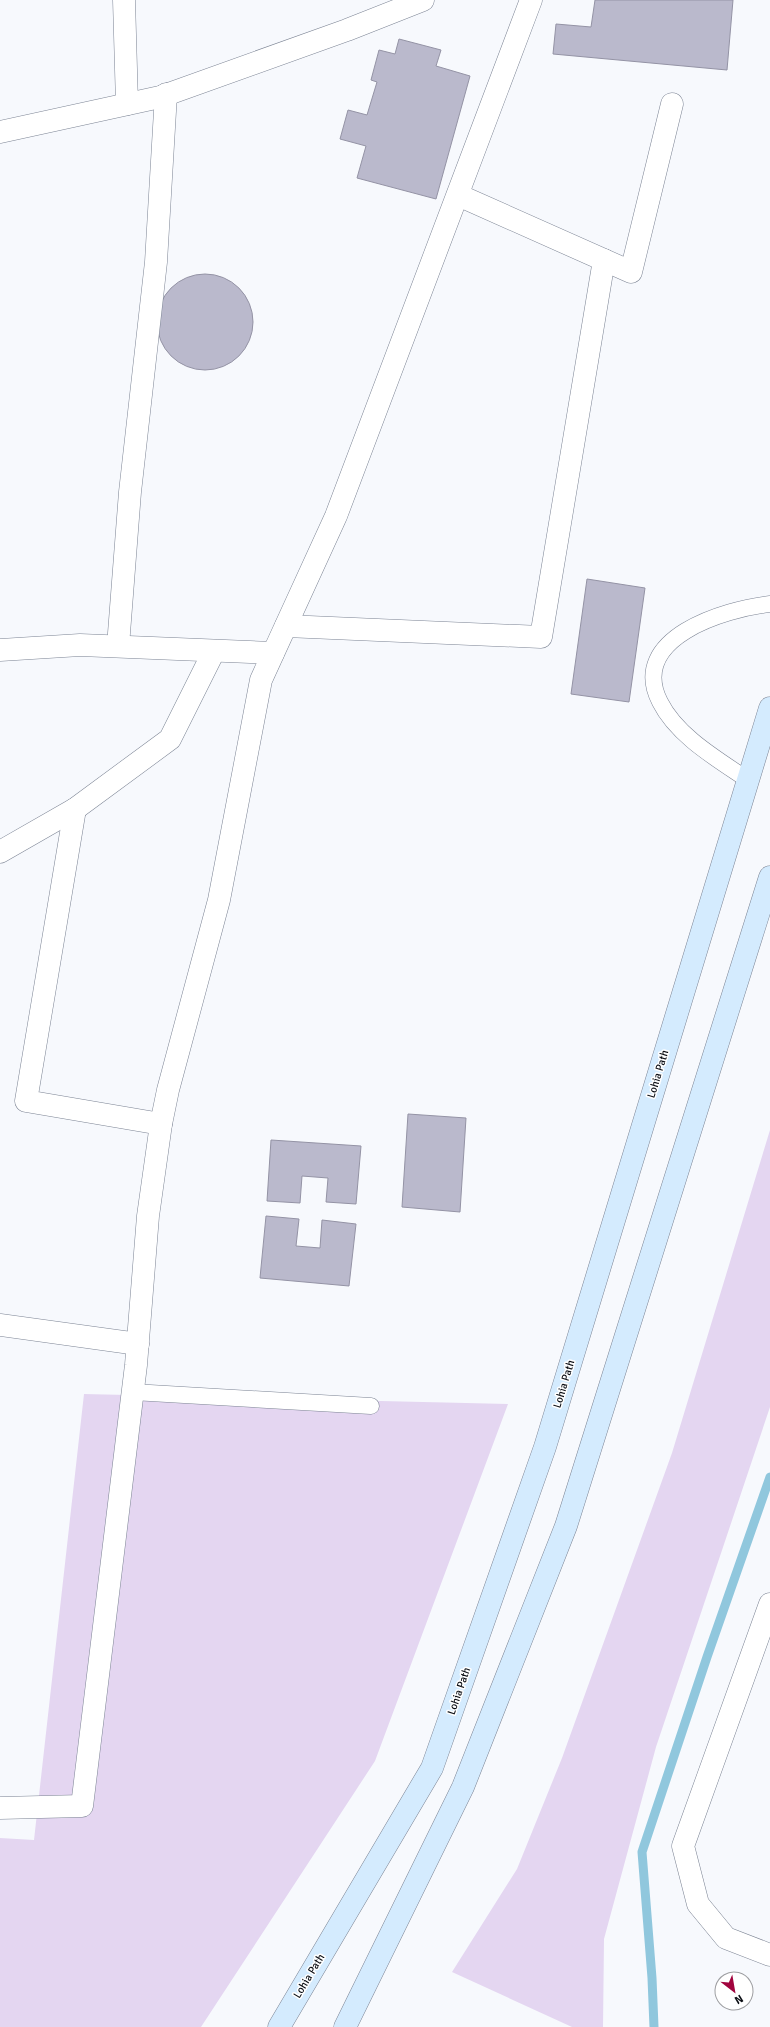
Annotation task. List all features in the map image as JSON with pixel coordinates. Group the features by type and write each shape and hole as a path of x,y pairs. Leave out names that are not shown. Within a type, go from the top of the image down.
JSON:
{"main road":[{"name":"Lohia Path","path":"279,2027 432,1768 544,1447 770,708"},
{"path":"345,2027 463,1787 566,1526 770,877"}],"street":[{"path":"124,0 128,104"},
{"path":"0,132 128,104 166,94 347,30 423,0"},
{"path":"0,1808 82,1806 133,1392 148,1216 161,1124 168,1090 219,900 261,680 336,516 531,0"},
{"path":"118,646 130,492 156,262 166,94"},
{"path":"458,195 632,272 672,104"},
{"path":"286,626 541,637 604,260"},
{"path":"0,650 80,645 273,653"},
{"path":"0,852 75,809 170,739 214,650"},
{"path":"75,809 26,1101 161,1124"},
{"path":"0,1325 138,1344"},
{"path":"770,1604 765,1635 683,1846 698,1904 726,1938 770,1955"}],"lane":[{"path":"748,780 717,759 682,731 668,715 659,701 654,683 656,658 666,646 683,632 712,618 730,611 770,604"},
{"path":"133,1392 371,1406"}],"shaded area":[{"path":"770,1130 770,1407 656,1747 604,1939 603,2027 572,2027 452,1972 517,1869 562,1758 672,1453"},
{"path":"84,1394 508,1404 375,1761 201,2027 0,2027 0,1838 34,1840"}],"building":[{"path":"595,0 733,0 727,70 553,54 556,24 591,27"},
{"path":"399,39 441,50 436,66 470,76 436,199 357,178 366,146 340,139 348,110 367,115 377,82 371,80 379,50 395,54"},
{"path":"205,274 223,278 232,282 239,288 245,295 249,304 253,322 249,340 245,349 239,356 232,362 223,366 205,370 187,366 178,362 171,356 165,349 161,340 157,322 161,304 165,295 171,288 178,282 187,278"},
{"path":"587,579 645,588 629,702 571,694"},
{"path":"408,1114 466,1118 460,1212 402,1207"},
{"path":"271,1140 361,1146 356,1204 326,1202 328,1178 302,1176 300,1203 267,1201"},
{"path":"266,1216 299,1219 296,1246 320,1248 322,1220 356,1224 349,1286 260,1278"}],"waterway":[{"path":"654,2027 652,1978 642,1852 707,1657 770,1477"}]}
